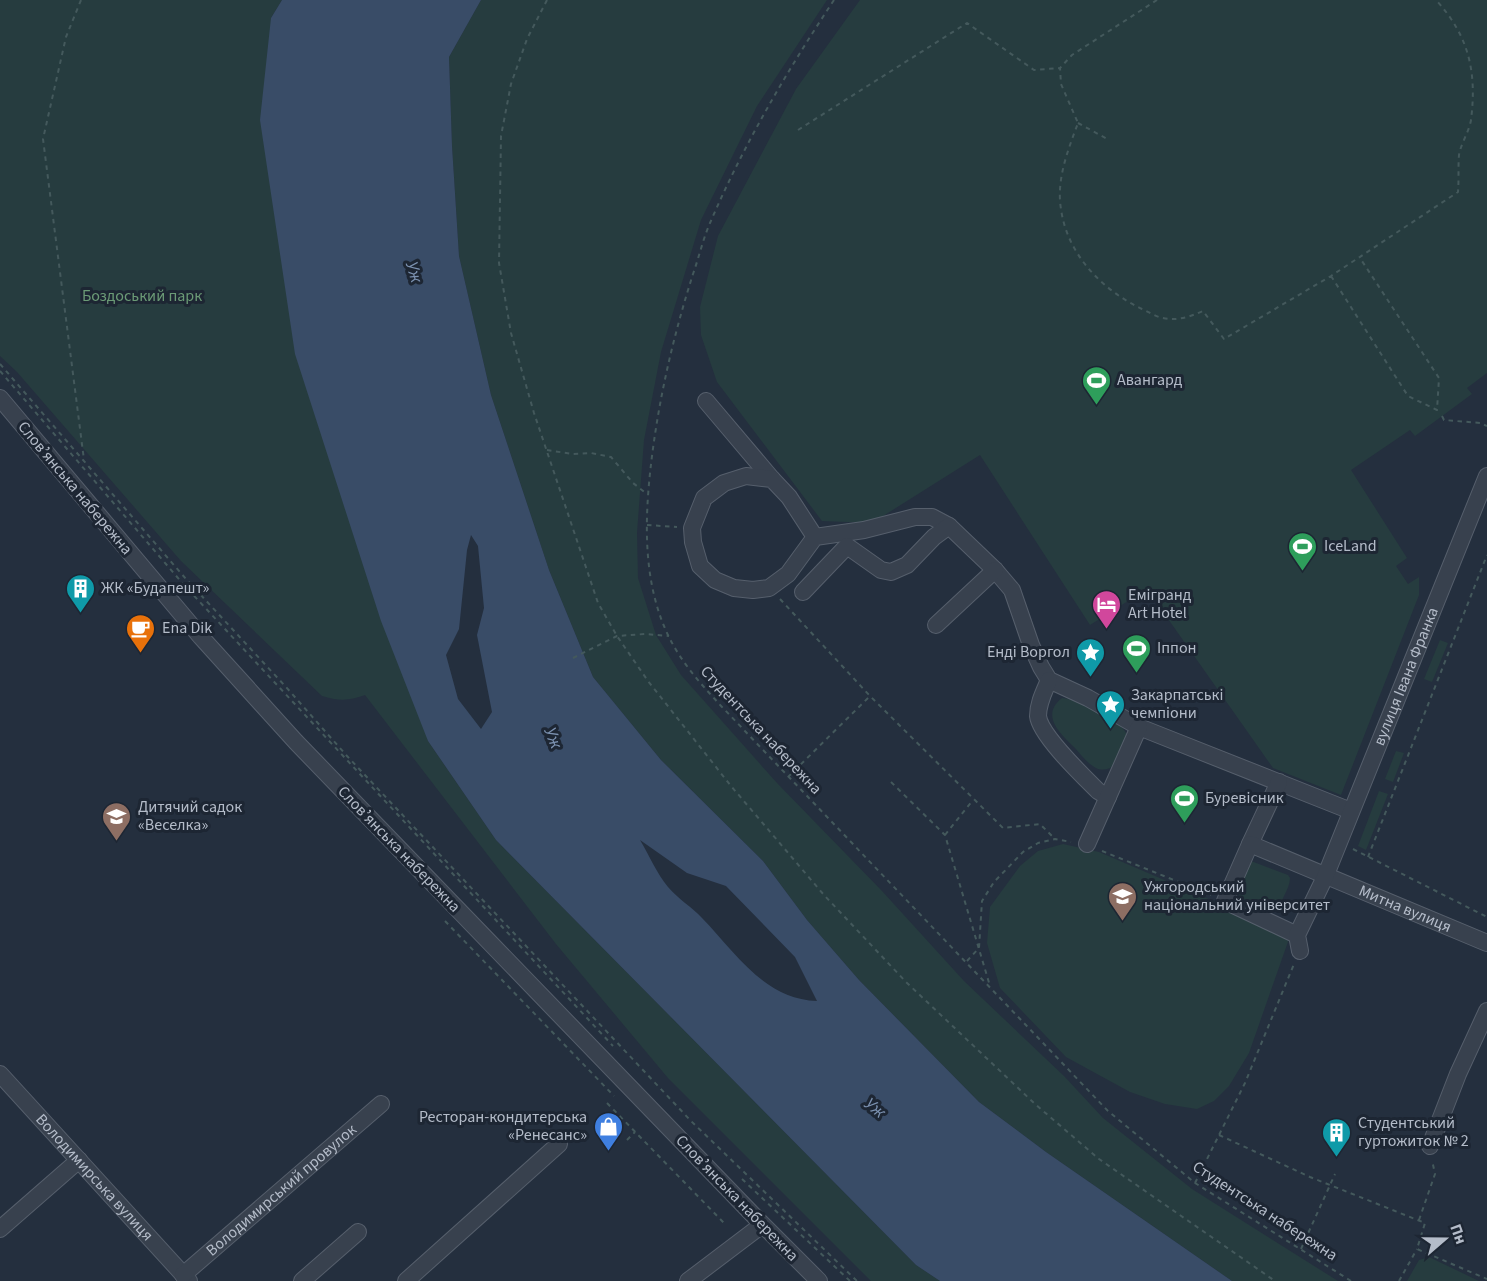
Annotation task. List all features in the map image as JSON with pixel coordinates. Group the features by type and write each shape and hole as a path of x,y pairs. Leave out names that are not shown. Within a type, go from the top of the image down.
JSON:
{"street":[{"name":"Словʼянська набережна","path":"0,398 201,637 290,736 762,1225 819,1281"},
{"path":"706,401 789,496 815,537"},
{"path":"772,479 746,476 723,483 704,498 692,528 693,542 700,566 715,580 734,588 753,590 769,588 789,574 815,537 864,530 915,518 932,517 949,526 995,570 1012,590 1031,645 1049,680 1088,698 1139,727 1351,811"},
{"name":"вулиця Івана Франка","path":"1299,943 1487,478"},
{"path":"803,592 847,546 881,570 891,572 907,565 934,537 949,526"},
{"path":"936,626 995,570"},
{"path":"1049,680 1040,702 1038,717 1045,734 1098,791 1108,797"},
{"path":"1087,844 1139,727"},
{"path":"1279,782 1225,901 1299,943"},
{"name":"Митна вулиця","path":"1250,844 1487,943"},
{"path":"1430,1146 1458,1074 1487,1011"},
{"name":"Володимирська вулиця","path":"0,1074 186,1278"},
{"name":"Володимирський провулок","path":"186,1278 381,1104"},
{"path":"406,1281 559,1144"},
{"path":"0,1229 79,1160"},
{"path":"688,1281 762,1225"},
{"path":"302,1281 358,1232"}],"path":[{"path":"81,0 66,37 43,139 84,461"},
{"path":"548,0 527,39 511,84 501,136 499,263 511,333 598,603 617,636 648,681 731,786 824,895 906,982 1035,1104 1099,1159 1275,1281"},
{"name":"Студентська набережна","path":"834,0 763,113 710,225 677,327 665,374 647,494 651,582 669,636 690,672 1108,1112 1196,1183 1351,1281"},
{"path":"798,130 967,23 1034,70 1060,68 1072,55 1157,0"},
{"path":"1078,123 1064,166 1060,207 1067,234 1078,256 1113,292 1161,318 1185,319 1203,311 1224,339 1332,276 1458,192 1460,153 1470,122 1473,76 1469,54 1455,23 1436,0"},
{"path":"1060,68 1061,84 1078,123 1108,140"},
{"path":"1332,276 1408,396 1437,410 1439,378 1360,258"},
{"path":"0,364 186,579 346,756 691,1121 857,1281"},
{"path":"0,371 184,585 614,1047"},
{"path":"1442,416 1444,420 1480,423 1487,426"},
{"path":"547,450 572,454 591,453 611,457 633,483 647,494"},
{"path":"647,525 667,526"},
{"path":"1368,857 1487,555"},
{"path":"781,601 870,696 1003,828 1040,824 1055,839"},
{"path":"573,658 617,636 645,634 669,636"},
{"path":"788,777 870,696"},
{"path":"891,782 945,835 991,989"},
{"path":"945,835 974,799"},
{"path":"966,962 979,948 982,901 994,882 1023,852 1038,843 1055,839 1087,844 1225,901"},
{"path":"1339,842 1487,917"},
{"path":"445,921 614,1096"},
{"path":"1196,1183 1245,1083 1299,943"},
{"path":"606,1103 725,1224"},
{"path":"627,1140 635,1132"},
{"path":"1219,1135 1331,1185 1425,1223 1417,1249 1399,1281"},
{"path":"1419,1220 1435,1174 1430,1146"},
{"path":"737,1174 850,1281"},
{"path":"1301,1249 1335,1174"},
{"path":"1417,1249 1487,1279"}],"green space":[{"name":"Боздоський парк","path":"0,0 282,0 271,18 428,741 496,840 916,1265 940,1281 871,1281 668,1078 556,944 365,695 344,700 322,696 181,561 17,372 0,356"},
{"path":"481,0 827,0 757,106 701,220 661,352 644,440 637,533 638,578 656,635 681,675 777,783 882,891 964,981 1064,1076 1103,1118 1192,1189 1338,1281 1232,1281 1046,1152 979,1102 859,980 807,920 763,861 661,760 593,677 549,570 491,395 459,256 449,57"},
{"name":"Авангард","path":"860,0 1487,0 1487,373 1467,388 1472,394 1415,436 1410,430 1351,470 1407,558 1396,566 1408,584 1419,577 1419,595 1341,795 1273,768 1147,589 1090,625 980,455 872,523 822,521 717,382 701,335 700,307 718,236 796,89"},
{"path":"1440,640 1448,643 1432,682 1424,679"},
{"path":"1062,698 1099,710 1123,729 1127,735 1118,758 1110,768 1098,769 1093,766 1059,731 1052,712"},
{"path":"1396,751 1404,753 1393,782 1385,779"},
{"path":"1379,791 1388,794 1366,850 1358,846"},
{"name":"Ужгородський національний університет","path":"1063,844 1099,852 1290,936 1249,1053 1229,1086 1214,1101 1197,1109 1165,1104 1130,1092 1066,1057 1000,988 987,943 990,907 1020,866 1038,851"},
{"path":"1251,861 1288,875 1290,878 1286,892 1276,907 1266,909 1260,907 1241,898 1237,892"},
{"path":"1429,1257 1479,1281 1407,1281 1419,1260"}],"water":[{"name":"Уж","path":"282,0 481,0 449,57 459,256 491,395 549,570 593,677 661,760 763,861 807,920 859,980 979,1102 1046,1152 1232,1281 940,1281 916,1265 496,840 428,741 381,621 295,354 260,120 271,18","holes":["471,535 478,546 484,608 477,635 492,712 481,729 458,699 446,655 459,629 467,550","640,840 687,873 726,886 795,957 817,1001 781,992 752,972 698,914 668,887"]}],"place":[{"name":"Авангард","path":"1096,406"},
{"name":"IceLand","path":"1303,572"},
{"name":"ЖК «Будапешт»","path":"80,614"},
{"name":"Емігранд Art Hotel","path":"1107,630"},
{"name":"Ena Dik","path":"141,654"},
{"name":"Іппон","path":"1136,674"},
{"name":"Енді Воргол","path":"1091,678"},
{"name":"Закарпатські чемпіони","path":"1110,730"},
{"name":"Буревісник","path":"1184,824"},
{"name":"Дитячий садок «Веселка»","path":"117,842"},
{"name":"Ужгородський національний університет","path":"1123,922"},
{"name":"Ресторан-кондитерська «Ренесанс»","path":"608,1152"},
{"name":"Студентський гуртожиток № 2","path":"1337,1158"}]}
